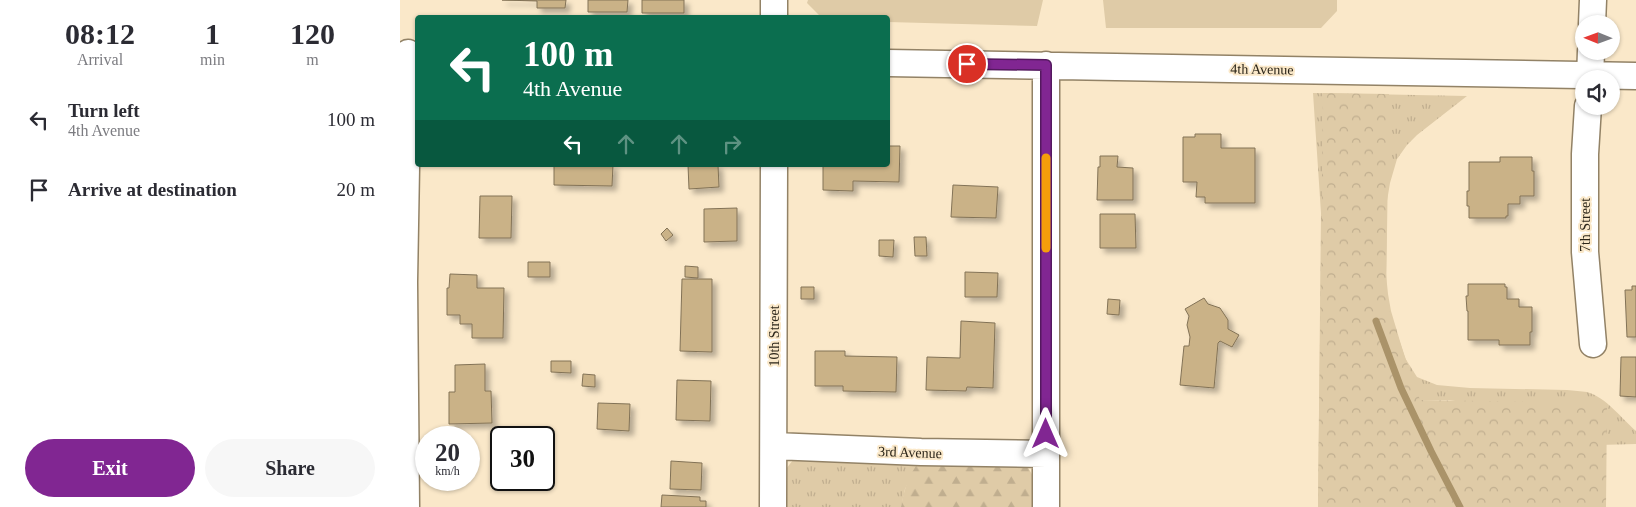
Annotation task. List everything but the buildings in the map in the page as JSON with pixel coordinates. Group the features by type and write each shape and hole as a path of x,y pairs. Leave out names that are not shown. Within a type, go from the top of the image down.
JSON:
{"street":[{"path":"774,0 774,15"},
{"path":"1592,15 1593,0"},
{"path":"406,507 404,282 408,53"},
{"name":"4th Avenue","path":"890,63 1590,68 1636,76"},
{"path":"1046,65 1046,507"},
{"name":"7th Street","path":"1588,115 1585,252 1593,344"},
{"name":"10th Street","path":"773,507 774,167"},
{"name":"3rd Avenue","path":"774,446 921,452 1046,454"}],"green space":[{"path":"808,0 1043,0 1037,26 890,22 890,15 819,15 807,3"},
{"path":"1103,0 1337,0 1337,11 1321,28 1106,28"},
{"path":"1313,93 1467,96 1407,145 1397,159 1390,183 1387,201 1386,274 1388,294 1405,358 1417,377 1437,385 1470,388 1587,392 1601,399 1636,431 1636,444 1599,445 1465,403 1450,400 1420,400 1318,507 1321,213"},
{"path":"1323,93 1389,94 1386,302 1420,400 1607,403 1606,507 1318,507"},
{"path":"793,460 919,462 905,489 901,507 784,507 786,469"},
{"path":"919,462 1027,466 1033,476 1034,507 901,507 907,483"}],"waterway":[{"path":"1376,321 1401,388 1460,507"}],"slow traffic":[{"path":"1046,158 1046,248"}],"route":[{"path":"967,64 1046,65 1046,434"}]}
